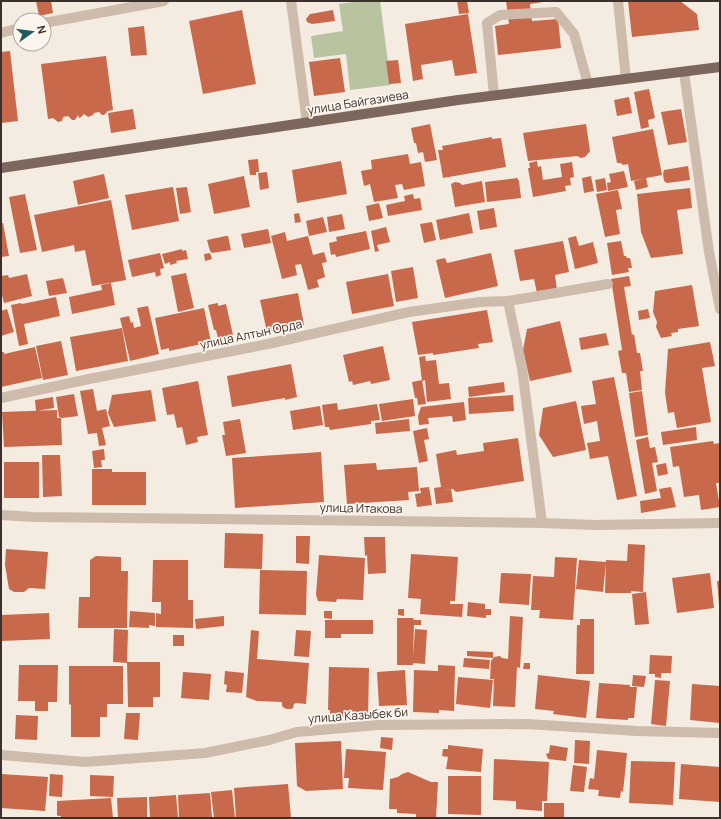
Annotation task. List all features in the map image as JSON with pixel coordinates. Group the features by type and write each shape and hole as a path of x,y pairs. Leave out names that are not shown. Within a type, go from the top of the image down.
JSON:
{"main road":[{"name":"улица Байгазиева","path":"1,168 494,95 720,67"}],"street":[{"path":"52,22 164,1"},
{"path":"291,1 307,122"},
{"path":"618,1 626,79"},
{"path":"494,95 487,23 500,15 556,12 574,34 588,84"},
{"path":"1,33 12,30"},
{"path":"684,72 709,252 720,309"},
{"name":"улица Алтын Орда","path":"1,398 268,344 409,312 480,302 508,301 608,284"},
{"path":"508,301 522,368 542,523"},
{"name":"улица Итакова","path":"1,515 34,517 542,523 595,525 720,523"},
{"name":"улица Казыбек би","path":"1,755 85,762 198,754 269,740 296,732 378,724 527,724 636,731 720,733"}],"green space":[{"path":"361,1 380,1 391,85 350,90 346,54 314,58 311,36 343,31 339,4"}],"building":[{"path":"36,1 51,1 53,13 38,12"},
{"path":"457,1 467,1 469,13 459,14"},
{"path":"506,1 549,1 530,4 532,21 558,19 561,48 498,55 495,26 509,24"},
{"path":"628,1 680,1 697,14 699,30 632,37"},
{"path":"242,10 256,84 203,94 189,21"},
{"path":"333,10 335,21 312,24 307,22 306,19 310,14"},
{"path":"468,14 477,73 455,76 452,60 421,65 423,79 413,81 405,24"},
{"path":"144,26 147,55 131,56 128,28"},
{"path":"10,51 18,121 1,123 1,52"},
{"path":"106,56 113,110 108,111 104,115 99,112 88,117 84,114 79,118 78,115 75,120 72,120 68,116 63,117 62,121 58,122 53,118 48,119 41,64"},
{"path":"340,58 345,92 314,96 309,62"},
{"path":"398,60 401,83 389,84 386,61"},
{"path":"649,89 655,118 648,120 649,127 641,129 634,92"},
{"path":"629,97 632,113 617,116 614,100"},
{"path":"133,109 136,129 111,133 108,113"},
{"path":"681,109 687,142 668,145 661,112"},
{"path":"430,124 437,160 425,162 423,152 418,153 411,128"},
{"path":"586,124 590,151 585,157 581,158 577,156 528,161 523,133"},
{"path":"653,129 662,175 631,181 628,164 623,165 621,163 617,163 612,137"},
{"path":"492,137 492,139 501,138 506,167 443,178 438,150 443,150 442,146"},
{"path":"408,154 410,164 421,162 425,186 404,190 402,184 395,185 398,198 374,202 370,184 364,186 361,171 372,169 371,160"},
{"path":"258,159 259,172 256,172 256,175 250,175 248,160"},
{"path":"341,161 347,194 297,203 292,170"},
{"path":"537,161 538,167 541,166 543,180 562,177 560,164 572,162 574,177 570,178 571,185 565,186 566,191 533,197 528,168 530,168 529,163"},
{"path":"688,166 690,180 667,183 664,181 664,170"},
{"path":"624,171 628,187 608,191 607,183 611,182 609,174"},
{"path":"267,172 269,188 260,190 258,173"},
{"path":"104,174 109,198 78,205 73,181"},
{"path":"244,176 250,207 214,214 208,184"},
{"path":"591,176 594,191 584,193 582,178"},
{"path":"517,178 519,181 521,198 487,202 485,182"},
{"path":"605,178 607,190 597,192 595,180"},
{"path":"646,178 648,187 636,190 634,181"},
{"path":"482,181 485,202 455,207 451,184 455,182 462,185"},
{"path":"173,187 179,221 132,230 125,195"},
{"path":"187,187 191,212 180,214 176,188"},
{"path":"690,188 692,208 677,210 683,254 651,258 641,232 637,194"},
{"path":"618,190 622,209 616,210 620,234 605,237 596,194"},
{"path":"25,194 37,250 20,253 9,197"},
{"path":"413,194 414,199 420,198 422,210 388,216 386,205 405,201 404,196"},
{"path":"111,200 126,280 92,286 85,250 75,252 74,245 42,252 34,215"},
{"path":"379,203 383,218 369,221 366,206"},
{"path":"494,208 497,227 480,230 477,211"},
{"path":"299,213 301,222 295,223 294,214"},
{"path":"469,213 473,233 440,240 436,220"},
{"path":"342,214 345,229 329,232 327,217"},
{"path":"323,217 327,232 309,236 306,221"},
{"path":"432,222 436,240 424,243 420,224"},
{"path":"1,223 3,223 9,256 1,257"},
{"path":"386,227 390,242 377,245 379,251 375,252 371,231"},
{"path":"268,229 271,243 244,248 241,234"},
{"path":"366,231 370,249 336,257 335,254 331,255 329,243 337,241 336,237"},
{"path":"285,232 287,241 308,236 313,255 324,252 327,262 322,263 325,277 317,280 319,287 308,290 301,264 295,265 297,275 282,279 271,236"},
{"path":"228,236 231,250 212,253 207,240"},
{"path":"576,236 579,246 593,242 598,263 575,269 568,238"},
{"path":"563,241 569,272 555,275 557,290 537,293 534,279 520,281 514,250"},
{"path":"621,241 624,256 630,258 632,268 628,268 629,272 612,275 607,243"},
{"path":"182,249 182,251 186,250 188,259 176,261 177,263 170,265 170,262 165,264 162,254"},
{"path":"160,253 164,268 160,269 161,275 156,277 155,272 132,277 128,260"},
{"path":"210,253 212,259 205,261 204,254"},
{"path":"491,253 498,286 445,298 436,260 445,258 447,263"},
{"path":"413,267 418,298 396,302 391,271"},
{"path":"186,273 194,308 178,312 171,276"},
{"path":"27,274 32,296 4,303 1,295 1,276 8,275 9,278"},
{"path":"388,274 394,306 352,314 346,282"},
{"path":"629,276 631,286 624,287 632,335 634,334 637,353 640,353 643,371 640,371 642,390 629,392 626,373 622,373 618,351 622,350 611,279"},
{"path":"63,278 67,293 49,296 46,281"},
{"path":"111,283 115,305 72,314 69,297 102,290 101,285"},
{"path":"692,285 699,326 678,329 678,332 671,333 672,336 661,338 656,327 657,322 653,312 655,291"},
{"path":"298,293 304,325 267,332 260,300"},
{"path":"56,297 60,316 24,324 28,344 19,346 11,305"},
{"path":"218,303 218,306 226,304 233,335 218,338 216,330 214,330 208,305"},
{"path":"148,306 159,354 130,361 120,318 129,316 131,323 133,322 134,328 141,326 137,308"},
{"path":"204,308 211,342 169,351 169,348 161,350 155,318"},
{"path":"7,309 14,332 1,336 1,311"},
{"path":"648,309 650,318 639,320 638,311"},
{"path":"487,310 493,342 478,344 479,348 433,355 433,353 418,355 412,322"},
{"path":"560,321 572,372 530,381 523,350 527,329"},
{"path":"122,328 128,361 76,371 70,337"},
{"path":"606,333 609,345 581,350 579,338"},
{"path":"61,341 68,375 43,380 36,346"},
{"path":"710,342 715,366 702,368 711,422 677,428 674,412 668,413 665,393 668,349"},
{"path":"383,346 390,380 371,384 370,381 353,385 352,381 349,382 343,355"},
{"path":"35,347 42,378 1,387 1,352 4,352 4,354"},
{"path":"425,356 426,361 436,360 439,384 449,383 451,399 427,402 425,380 422,381 419,357"},
{"path":"291,364 297,397 232,407 227,376"},
{"path":"614,377 637,496 617,500 608,456 590,459 587,443 600,441 597,421 584,424 581,406 596,404 592,381"},
{"path":"422,380 426,404 418,405 412,382"},
{"path":"198,381 208,435 197,437 198,442 186,445 182,427 177,428 174,414 167,415 162,388"},
{"path":"504,382 505,392 469,397 468,387"},
{"path":"93,389 97,411 106,409 110,426 102,428 106,445 99,446 97,433 88,434 80,391"},
{"path":"151,390 156,421 114,427 108,413 112,395"},
{"path":"642,391 648,435 635,437 629,393"},
{"path":"74,394 78,416 59,417 56,397"},
{"path":"513,395 514,411 469,414 468,398"},
{"path":"53,397 54,408 36,411 35,400"},
{"path":"413,399 415,416 382,421 379,404"},
{"path":"576,401 586,450 553,457 539,435 543,408"},
{"path":"464,402 466,420 453,422 452,416 428,418 429,424 419,425 418,416 421,407"},
{"path":"337,403 338,410 377,404 380,420 371,421 371,424 330,430 329,427 325,427 322,405"},
{"path":"320,406 323,425 293,430 290,411"},
{"path":"57,410 57,418 61,418 62,445 4,447 2,412"},
{"path":"240,419 246,453 226,456 222,435 225,435 223,422"},
{"path":"409,419 410,431 376,434 375,423"},
{"path":"696,427 697,440 663,445 661,432"},
{"path":"427,428 429,439 424,440 428,461 419,463 413,431"},
{"path":"648,437 650,448 655,447 658,462 652,463 657,491 645,494 636,440"},
{"path":"518,438 524,481 456,492 451,489 453,502 436,504 434,488 441,487 436,454 456,450 457,455 484,451 483,443"},
{"path":"713,441 714,444 720,443 720,483 716,483 720,507 701,510 699,495 684,497 679,466 673,467 670,447"},
{"path":"104,449 105,460 101,460 102,467 94,468 92,451"},
{"path":"321,452 324,502 235,508 232,458"},
{"path":"42,455 60,455 62,496 43,497"},
{"path":"4,462 39,462 39,498 4,498"},
{"path":"376,463 377,470 417,467 419,491 408,492 409,500 347,504 344,465"},
{"path":"666,463 668,474 658,476 656,465"},
{"path":"92,469 112,469 112,472 146,472 146,505 92,505"},
{"path":"429,487 432,505 417,507 415,494 421,493 420,488"},
{"path":"671,487 676,507 641,513 640,501 661,498 659,489"},
{"path":"225,533 263,534 262,569 224,568"},
{"path":"296,536 310,536 309,564 296,563"},
{"path":"364,537 385,537 386,573 368,574"},
{"path":"628,544 645,545 643,592 631,591 631,593 605,593 606,560 627,561"},
{"path":"6,549 48,552 45,589 29,588 24,592 14,592 9,589 5,565"},
{"path":"411,554 458,557 455,601 450,601 450,604 463,604 462,617 420,614 421,599 408,598"},
{"path":"319,555 365,558 363,600 337,599 336,602 318,601 316,595"},
{"path":"96,556 121,557 121,571 128,571 127,628 78,628 79,597 90,597 90,560"},
{"path":"555,557 577,558 573,620 539,618 540,610 531,610 533,576 554,577"},
{"path":"153,560 188,560 188,600 193,600 193,628 156,627 156,613 161,614 161,602 152,602"},
{"path":"579,560 606,562 603,592 576,589"},
{"path":"260,570 307,571 306,615 259,614"},
{"path":"501,573 531,574 529,605 499,603"},
{"path":"710,573 714,608 677,613 672,578"},
{"path":"717,581 720,581 720,604 719,604"},
{"path":"646,592 649,624 635,625 632,594"},
{"path":"468,602 485,604 485,609 491,609 491,615 486,615 486,618 467,616"},
{"path":"398,609 404,609 404,616 398,615"},
{"path":"130,611 155,613 155,626 149,625 149,628 129,627"},
{"path":"324,611 332,611 332,619 324,618"},
{"path":"49,613 50,639 1,641 1,615"},
{"path":"224,616 224,626 196,629 195,619"},
{"path":"510,616 523,617 520,668 517,667 515,707 493,706 494,679 490,679 491,661 494,657 500,656 508,659"},
{"path":"397,618 413,618 414,620 421,620 421,625 414,625 413,658 415,629 427,630 425,664 413,663 413,665 397,665"},
{"path":"580,619 594,619 594,674 576,674 577,625 580,625"},
{"path":"325,620 373,620 373,634 341,634 341,638 325,638"},
{"path":"114,629 128,630 127,663 113,662"},
{"path":"251,630 259,631 257,659 309,663 306,704 296,703 294,704 293,708 287,709 282,706 282,702 257,701 246,697"},
{"path":"296,630 311,631 309,657 294,656"},
{"path":"173,635 184,635 184,646 173,646"},
{"path":"467,651 493,652 493,658 467,656"},
{"path":"650,655 672,656 671,673 661,673 661,678 655,677 655,674 649,674"},
{"path":"464,658 490,660 489,669 463,667"},
{"path":"127,662 160,662 160,697 153,697 153,707 128,707"},
{"path":"524,663 530,663 530,669 523,669"},
{"path":"19,665 58,665 57,702 48,702 48,711 35,711 35,701 18,701"},
{"path":"438,665 455,666 454,711 439,710 439,713 413,712 414,670 438,671"},
{"path":"69,666 123,666 123,704 107,704 107,717 100,717 100,737 71,737"},
{"path":"329,667 369,668 368,718 330,717 330,710 328,710"},
{"path":"405,670 407,705 379,706 377,672"},
{"path":"225,671 244,673 242,693 226,692 227,685 224,684"},
{"path":"183,672 211,674 209,700 181,698"},
{"path":"538,675 590,681 586,718 553,714 554,711 535,709"},
{"path":"633,675 646,676 644,687 632,686"},
{"path":"458,677 493,680 490,708 456,704"},
{"path":"655,680 670,681 666,726 651,724"},
{"path":"599,683 630,685 630,687 637,687 634,718 628,718 628,720 596,718"},
{"path":"692,684 720,686 720,723 690,720"},
{"path":"126,713 140,713 138,740 124,739"},
{"path":"16,715 38,716 37,740 15,739"},
{"path":"381,737 393,738 392,750 380,748"},
{"path":"575,740 590,741 589,764 574,763"},
{"path":"341,741 343,789 306,791 297,786 295,743"},
{"path":"448,745 483,749 481,772 446,769 448,757 442,756 443,749 448,749"},
{"path":"550,745 568,748 566,761 548,759 546,754 549,753"},
{"path":"346,749 386,752 383,790 348,788 349,778 344,778"},
{"path":"597,750 627,753 623,792 621,791 620,798 598,796 599,790 588,789 590,778 594,779"},
{"path":"494,759 549,762 547,801 542,801 542,811 516,809 516,801 493,800"},
{"path":"631,761 675,762 673,805 629,803"},
{"path":"681,764 720,767 720,802 679,799"},
{"path":"573,765 587,767 584,792 570,791"},
{"path":"408,772 431,782 438,782 436,818 416,818 416,814 397,813 397,809 389,809 390,779"},
{"path":"1,774 48,777 45,811 1,808"},
{"path":"50,774 63,775 62,797 49,796"},
{"path":"90,775 114,776 113,797 90,796"},
{"path":"448,776 481,776 481,815 448,814"},
{"path":"288,784 291,818 236,818 234,788"},
{"path":"232,790 235,818 214,818 211,792"},
{"path":"210,793 212,818 179,818 178,795"},
{"path":"176,795 178,818 150,818 149,797"},
{"path":"147,797 147,818 118,818 117,798"},
{"path":"111,798 113,818 61,818 61,816 57,815 57,801"},
{"path":"544,803 564,803 564,818 544,818"}]}
